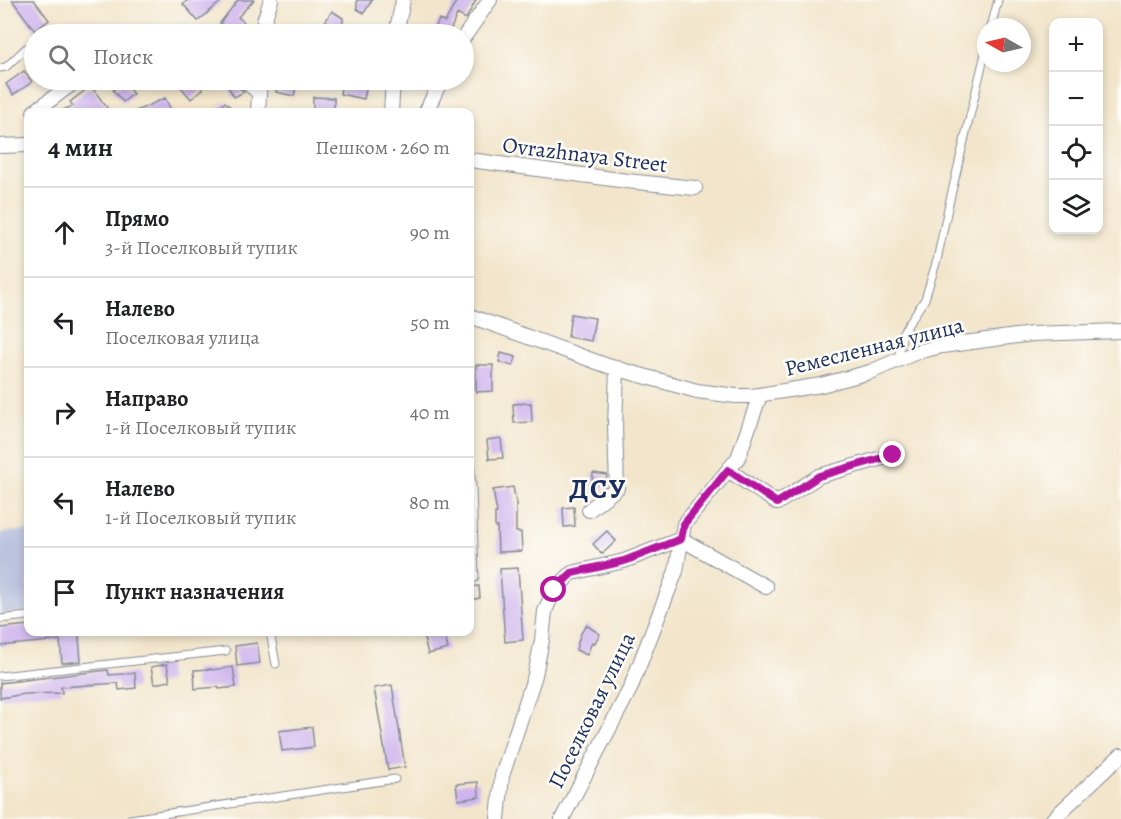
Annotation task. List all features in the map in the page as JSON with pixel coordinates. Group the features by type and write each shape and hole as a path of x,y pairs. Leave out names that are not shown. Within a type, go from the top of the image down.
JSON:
{"street":[{"path":"264,24 271,0"},
{"path":"398,24 403,0"},
{"path":"473,24 490,0"},
{"path":"40,108 64,90"},
{"path":"258,108 260,90"},
{"path":"391,108 392,90"},
{"path":"428,108 436,90"},
{"path":"0,146 24,145"},
{"name":"Ovrazhnaya Street","path":"474,161 695,188"},
{"name":"Ремесленная улица","path":"474,317 617,368 698,391 736,396 760,395 821,385 870,372 917,352 942,346 1032,334 1121,331"},
{"path":"589,510 617,488 615,427 617,368"},
{"name":"Поселковая улица","path":"562,819 630,689 676,571 684,524 738,458 760,395"},
{"path":"728,470 777,503 819,476 893,455"},
{"path":"498,819 502,776 535,675 545,611 554,590 572,573 624,561 681,539 766,586"},
{"path":"1053,819 1121,755"}],"lane":[{"path":"994,18 998,0"},
{"path":"0,68 6,68 24,50"},
{"path":"898,359 903,332 925,298 938,260 981,72"},
{"path":"474,556 474,578"},
{"path":"0,619 24,616"},
{"path":"271,636 276,664"},
{"path":"0,676 226,651"},
{"path":"130,819 395,779"}],"shaded area":[{"path":"24,530 24,612 0,615 0,533"}],"building":[{"path":"12,0 34,0 49,20 44,24 30,24"},
{"path":"188,0 223,0 198,21 183,4"},
{"path":"238,0 254,0 238,17 244,22 242,24 220,23"},
{"path":"357,0 372,0 364,13 357,9"},
{"path":"457,0 476,0 466,19 457,14 453,24 437,24 439,19 445,22"},
{"path":"332,11 343,18 342,24 324,23"},
{"path":"24,71 24,87 13,95 6,84"},
{"path":"86,90 94,90 107,108 68,108 73,106 70,102"},
{"path":"113,90 130,90 133,94 123,102"},
{"path":"183,90 202,90 191,99"},
{"path":"230,90 244,92 234,97"},
{"path":"276,90 296,90 294,96 276,92"},
{"path":"341,90 366,90 364,99 340,94"},
{"path":"313,97 334,98 334,108 313,108"},
{"path":"165,98 170,108 143,108"},
{"path":"225,102 232,108 219,108"},
{"path":"571,314 595,318 591,341 568,337"},
{"path":"501,353 516,357 513,366 499,362"},
{"path":"476,365 493,365 493,391 476,392"},
{"path":"531,403 532,422 514,423 513,404"},
{"path":"501,438 503,458 489,459 487,440"},
{"path":"593,473 607,475 605,486 595,494 591,493"},
{"path":"513,487 516,502 516,532 521,532 522,551 498,552 497,527 495,527 495,513 497,513 493,490"},
{"path":"574,507 575,526 564,527 563,508"},
{"path":"607,531 616,541 602,554 593,544"},
{"path":"518,568 523,640 505,642 500,569"},
{"path":"479,586 480,598 474,599 474,587"},
{"path":"24,625 24,636 79,636 81,661 62,663 60,640 0,646 0,628"},
{"path":"586,625 600,634 594,644 592,642 587,655 576,650 580,635"},
{"path":"424,636 445,636 448,649 428,654"},
{"path":"257,643 260,663 237,666 235,646"},
{"path":"167,664 170,681 154,684 151,667"},
{"path":"233,667 236,687 195,689 194,670"},
{"path":"108,670 109,675 135,673 136,688 119,690 118,683 61,687 62,693 25,694 0,698 0,683"},
{"path":"392,685 405,767 388,770 374,688"},
{"path":"312,727 314,747 282,751 279,731"},
{"path":"478,782 479,797 458,800 456,784"}],"district":[{"name":"ДСУ","path":"598,488"}],"route":[{"path":"554,590 572,573 624,561 681,539 684,524 728,470 777,503 819,476 893,455"}]}
